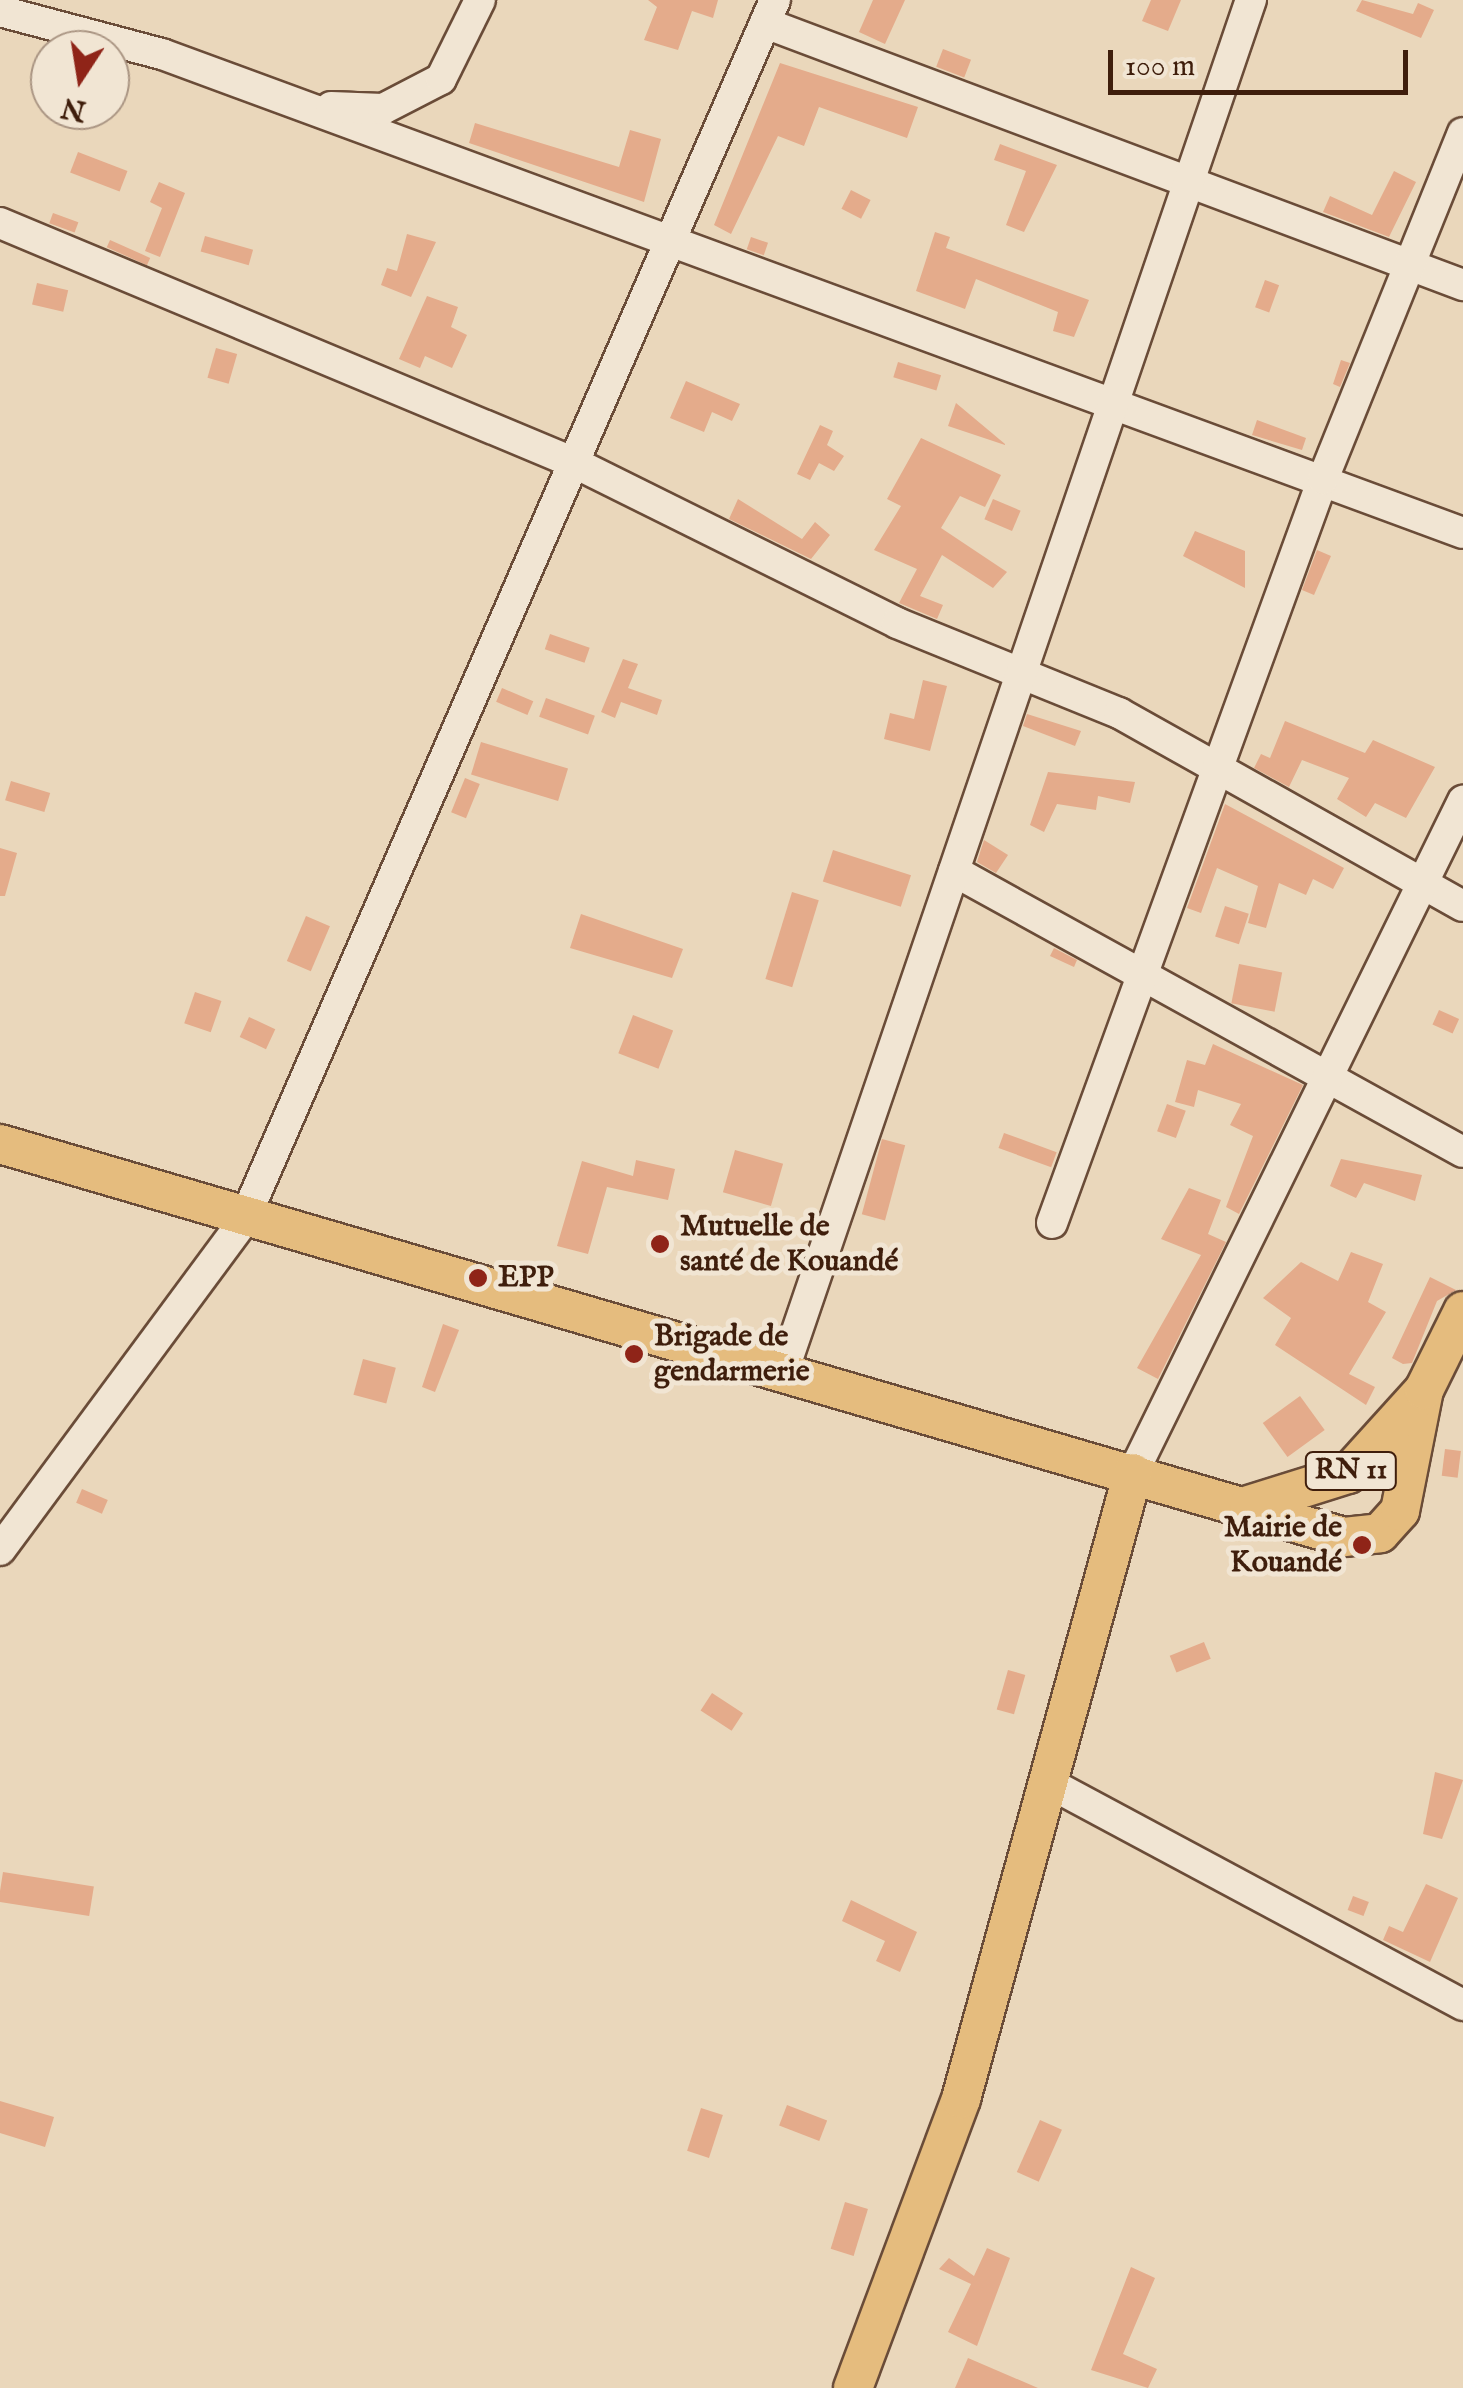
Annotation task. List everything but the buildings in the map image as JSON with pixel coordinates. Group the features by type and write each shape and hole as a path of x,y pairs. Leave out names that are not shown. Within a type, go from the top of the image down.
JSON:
{"main road":[{"path":"0,1144 244,1220 1133,1473 1051,1784 961,2099 853,2388"},
{"name":"RN 11","path":"1133,1473 1249,1505 1308,1530 1380,1533 1400,1511 1424,1390 1463,1311"},
{"name":"RN 11","path":"1249,1505 1348,1474 1424,1390"}],"street":[{"path":"311,109 384,108 441,80 480,0"},
{"path":"782,1372 1252,0"},
{"path":"0,10 311,109 672,240 1112,407 1463,532"},
{"path":"0,1550 244,1220 577,464 770,11 1190,182 1463,285"},
{"path":"1052,1223 1323,479 1463,134"},
{"path":"0,223 577,464 897,624 1021,674 1220,769 1463,906"},
{"path":"1133,1473 1463,801"},
{"path":"954,871 1463,1152"},
{"path":"1051,1784 1463,2005"}],"place":[{"name":"Mutuelle de santé de Kouandé","path":"660,1244"},
{"name":"EPP","path":"478,1278"},
{"name":"Brigade de gendarmerie","path":"634,1354"},
{"name":"Mairie de Kouandé","path":"1362,1545"}]}
